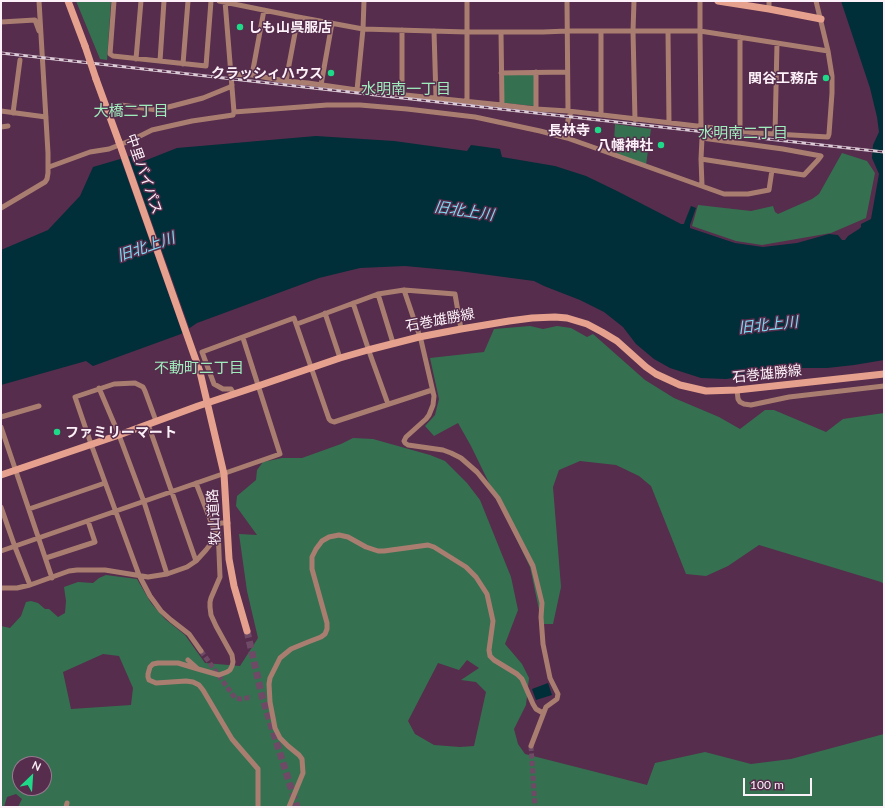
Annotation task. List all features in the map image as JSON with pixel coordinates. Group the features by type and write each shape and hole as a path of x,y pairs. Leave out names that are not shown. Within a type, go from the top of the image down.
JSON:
{"main road":[{"name":"中里バイパス","path":"68,1 200,372 207,402"},
{"path":"718,1 769,5 821,19"},
{"name":"石巻雄勝線","path":"1,476 207,402 340,358 419,337 532,318 567,318 587,324 617,341 656,374 680,385 706,391 738,390 884,374"},
{"name":"牧山道路","path":"207,402 224,474 229,559 234,586 247,631"}],"street":[{"path":"1,208 45,182 47,179 49,167 39,1"},
{"path":"114,1 110,54 113,56 136,59 206,66 211,1"},
{"path":"136,59 141,1"},
{"path":"160,61 164,1"},
{"path":"183,64 188,1"},
{"path":"220,1 298,17 363,28 467,32 700,30 828,51"},
{"path":"225,1 234,112"},
{"path":"357,90 364,1"},
{"path":"467,1 467,101"},
{"path":"567,1 567,72 569,112 567,138"},
{"path":"634,1 633,31 635,120"},
{"path":"700,1 702,126"},
{"path":"232,74 252,75 357,90 601,115 635,120 758,133 828,137 832,76 828,51 816,1"},
{"path":"252,75 264,10"},
{"path":"286,81 298,17"},
{"path":"1,22 35,20 41,38"},
{"path":"321,85 332,23"},
{"path":"402,30 402,95"},
{"path":"434,31 436,98"},
{"path":"601,31 601,115"},
{"path":"668,31 669,123"},
{"path":"501,32 502,105"},
{"path":"740,37 740,130"},
{"path":"775,134 777,43"},
{"path":"13,113 20,60"},
{"path":"536,72 536,109"},
{"path":"502,73 567,72"},
{"path":"121,105 157,110 203,98 232,85"},
{"path":"49,167 90,152 109,149 152,130 192,121 233,115 234,112 327,105 392,108 476,117 540,131 567,138 646,165 724,194 748,194 769,190 772,170"},
{"path":"1,111 46,117"},
{"path":"1,127 8,126"},
{"path":"701,159 804,175 821,156 783,149 702,138 701,159 702,186"},
{"path":"404,290 421,340 434,396 433,405 429,415 406,437 404,440 405,443 408,445 443,450 452,453 461,458 477,472 498,498 534,566 542,603 541,618 543,644 550,678 558,694 557,699 546,707 531,746"},
{"path":"296,324 378,294 404,290 455,294 461,329"},
{"path":"378,294 393,343"},
{"path":"353,303 368,350 388,404"},
{"path":"325,314 340,358"},
{"path":"234,394 232,389 223,389 214,384 202,352 294,318 329,419 331,421 334,422 432,390"},
{"path":"1,551 280,454 243,338"},
{"path":"156,421 145,391 139,384 114,384 75,397 139,575 150,596 161,611 189,634 200,651"},
{"path":"738,390 738,398 740,402 751,405 789,397 884,386"},
{"path":"99,388 119,434 144,502 167,574"},
{"path":"1,417 39,406"},
{"path":"148,424 196,561"},
{"path":"1,427 52,578"},
{"path":"29,509 105,483"},
{"path":"1,589 30,585 69,571 77,570 105,570 148,577 167,574 187,567 196,561 206,550 213,541 215,532 196,483"},
{"path":"1,507 14,546 30,585"},
{"path":"46,558 95,542 88,521"},
{"path":"228,523 221,523 218,525 220,577 211,598 210,607 211,615 216,626 232,655 233,662 230,670 219,675 178,663 158,663 153,664 150,667 148,677 156,683 186,681 199,685 232,739 258,769 258,807"},
{"path":"289,807 301,779 304,766 300,755 280,738 275,728 270,702 269,684 270,678 280,658 291,650 325,634 327,623 312,569 312,557 316,548 322,541 329,537 338,534 348,536 366,547 378,551 428,545 434,547 466,567 476,577 487,594 493,621 489,650 490,656 499,664 522,679 536,709 544,713"},
{"path":"188,660 198,669"}],"green space":[{"path":"76,1 111,1 107,60 100,59"},
{"path":"504,74 534,74 534,106 504,103"},
{"path":"615,124 651,129 646,165 616,153 618,143 614,142"},
{"path":"842,153 867,161 875,173 866,218 831,233 762,245 736,241 692,226 698,205 751,211 773,206 775,212 778,214 812,199 819,194"},
{"path":"530,326 543,329 557,326 571,328 587,337 593,334 645,380 674,398 719,417 740,429 765,410 774,410 826,432 843,419 884,413 884,584 759,545 728,566 706,576 686,574 651,486 639,476 616,465 580,461 559,470 553,487 561,587 553,624 542,624 530,567 471,446 458,423 434,436 425,426 435,415 439,399 430,358 484,352 494,329"},
{"path":"353,438 373,439 430,455 445,461 467,483 480,500 511,577 518,610 505,644 522,664 529,678 526,705 514,729 518,744 525,754 647,785 655,763 705,752 751,764 791,759 884,734 884,807 18,807 22,799 18,796 52,796 52,756 12,756 12,795 7,797 4,807 1,807 1,626 10,628 21,616 26,602 31,601 38,603 45,609 49,609 58,617 65,613 66,601 64,587 78,582 93,583 106,575 137,579 151,603 165,619 185,635 205,663 240,666 258,638 247,591 239,534 257,535 236,506 237,496 256,480 257,470 263,462 282,458 302,458 341,444","holes":["103,654 119,656 133,688 131,705 71,709 63,672","467,660 479,668 461,680 476,682 486,692 474,746 460,747 434,745 415,734 408,721 438,663 459,670"]}],"water":[{"name":"旧北上川","path":"841,1 884,1 884,360 827,368 781,368 761,374 726,379 701,378 670,368 654,359 636,344 623,327 604,312 580,300 534,281 459,271 405,266 360,268 319,278 197,323 181,334 93,366 86,361 1,385 1,250 48,230 80,196 93,167 134,155 139,163 177,148 316,136 394,141 467,151 471,145 500,149 502,157 555,166 586,176 681,224 684,224 691,206 696,208 690,228 735,243 763,247 797,243 829,234 838,235 842,240 845,240 848,236 861,227 861,224 871,219 879,174 872,158 873,145 879,132 870,88"},
{"path":"548,683 552,695 536,700 532,689"}],"pier":[{"path":"128,155 190,330 183,335 120,157"}],"tunnel":[{"path":"247,631 262,696 297,807"},
{"path":"201,651 235,698 241,699 252,697"},
{"path":"531,746 535,807"}],"railway":[{"path":"1,53 884,152"}],"place":[{"name":"しも山呉服店","path":"240,27"},
{"name":"クラッシィハウス","path":"331,73"},
{"name":"関谷工務店","path":"826,78"},
{"name":"長林寺","path":"598,130"},
{"name":"八幡神社","path":"661,145"},
{"name":"ファミリーマート","path":"57,432"}],"district":[{"name":"水明南一丁目","path":"406,89"},
{"name":"大橋二丁目","path":"131,111"},
{"name":"水明南二丁目","path":"743,133"},
{"name":"不動町二丁目","path":"199,368"}]}
